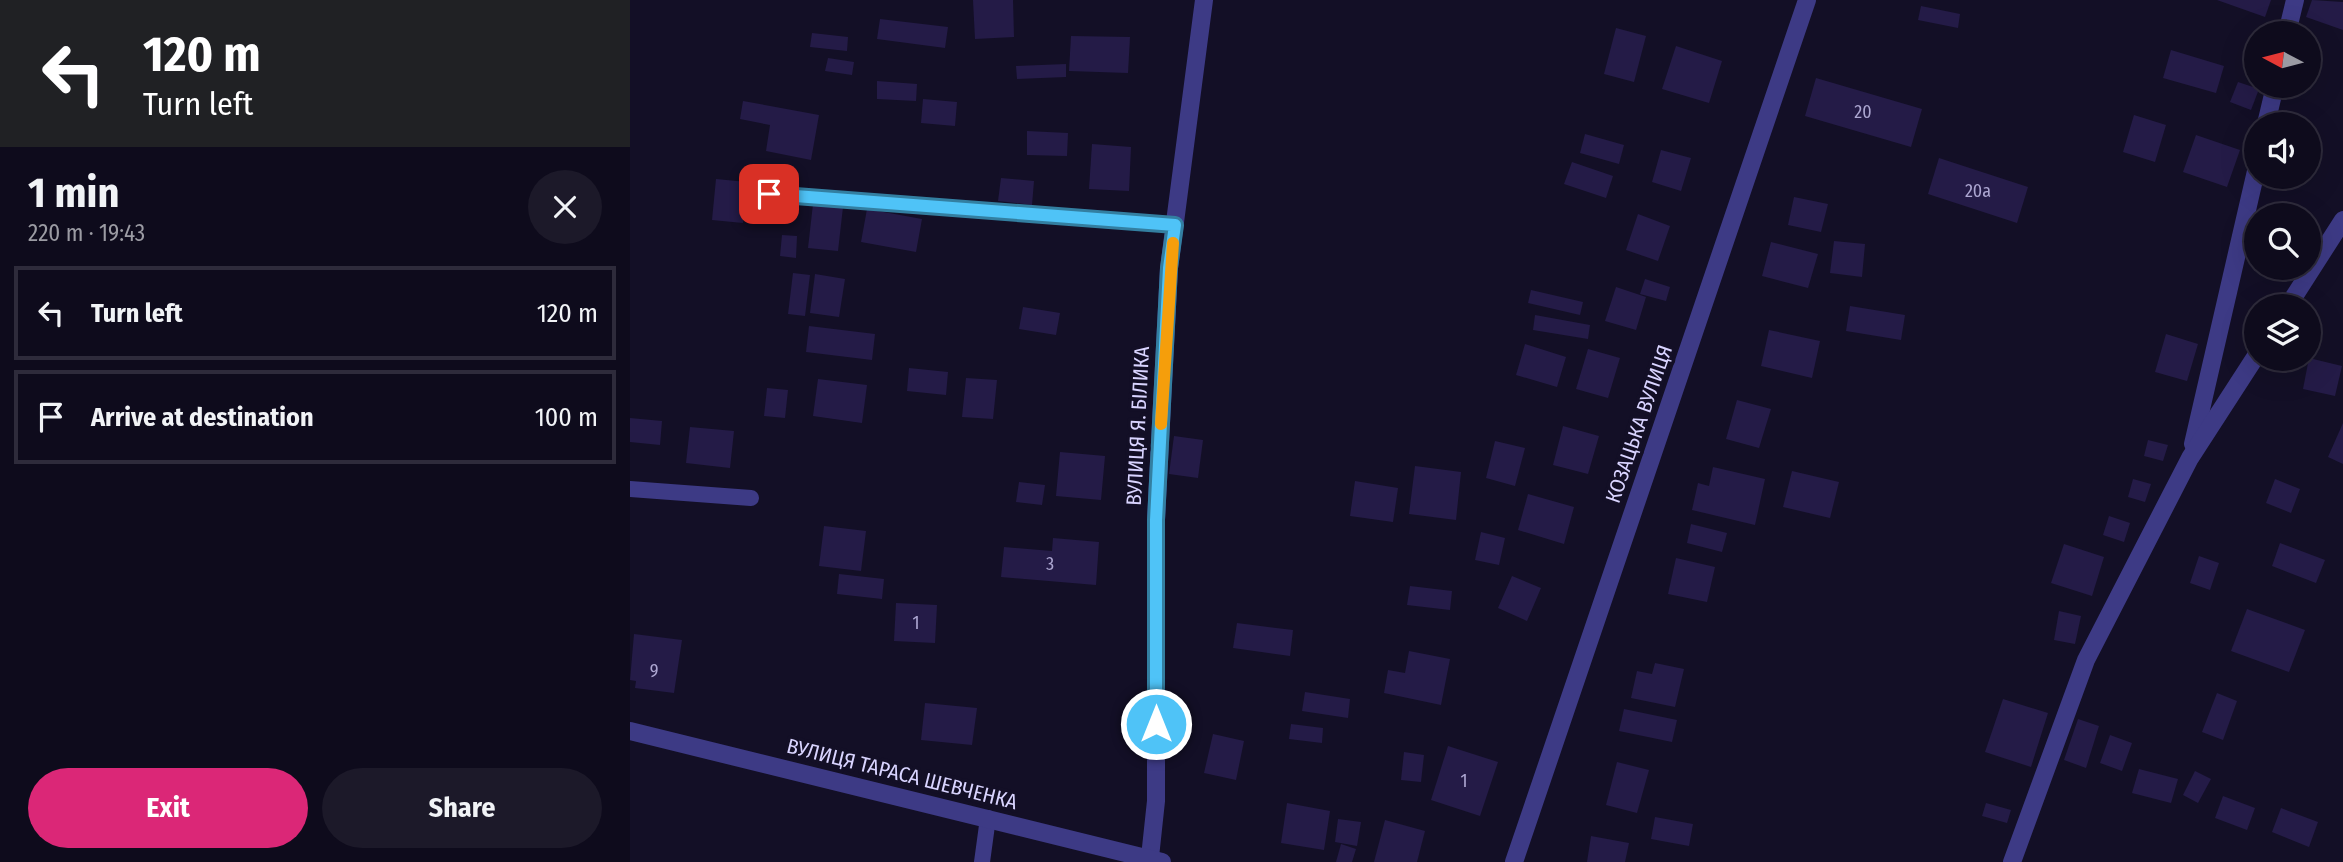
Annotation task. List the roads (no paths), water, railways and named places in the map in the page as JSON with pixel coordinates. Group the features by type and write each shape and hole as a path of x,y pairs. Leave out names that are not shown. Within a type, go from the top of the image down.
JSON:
{"street":[{"name":"ВУЛИЦЯ Я. БІЛИКА","path":"1156,860 1156,520 1169,268 1204,0"},
{"name":"КОЗАЦЬКА ВУЛИЦЯ","path":"1514,862 1807,0"},
{"path":"2290,21 2295,0"},
{"path":"2190,458 2252,189"},
{"path":"2296,294 2343,220"},
{"path":"2012,862 2086,660 2190,458 2246,371"},
{"name":"ВУЛИЦЯ ТАРАСА ШЕВЧЕНКА","path":"630,731 1156,860"}],"lane":[{"path":"769,194 1175,225"},
{"path":"630,489 751,498"},
{"path":"982,862 988,818"}]}
